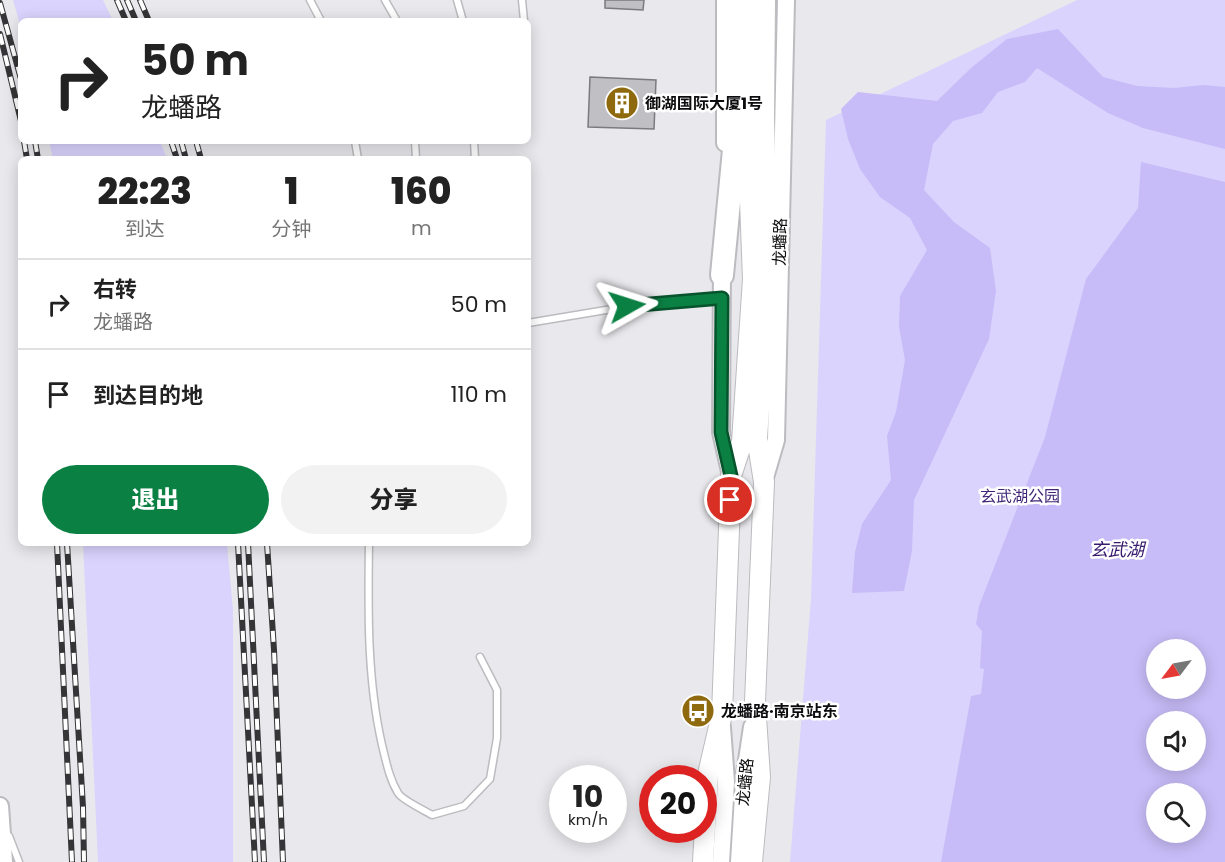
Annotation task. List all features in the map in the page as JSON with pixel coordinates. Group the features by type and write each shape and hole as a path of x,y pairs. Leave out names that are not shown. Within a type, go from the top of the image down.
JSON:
{"highway":[{"path":"722,275 738,108 738,0"}],"main road":[{"name":"龙蟠路","path":"750,0 749,174 753,279 749,440 764,482 755,702 760,777 752,862"},
{"name":"龙蟠路","path":"703,862 708,774 722,714 731,476 749,440 768,279 764,119 765,0"}],"street":[{"name":"龙蟠路","path":"725,0 721,432 731,476"},
{"name":"龙蟠路","path":"764,482 776,440 786,0"},
{"name":"龙蟠路","path":"739,862 744,780 755,702"},
{"name":"龙蟠路","path":"721,862 726,782 722,714"},
{"path":"1,812 4,862"}],"lane":[{"path":"310,0 319,18"},
{"path":"385,0 395,18"},
{"path":"457,0 462,18"},
{"path":"522,0 524,18"},
{"path":"531,322 648,303 722,298"},
{"path":"369,546 371,673 378,728 387,765 399,795 432,815 464,806 490,779 497,738 497,690 480,657"},
{"path":"1,812 19,862"}],"green space":[{"path":"13,0 103,0 112,18 18,18"},
{"name":"玄武湖公园","path":"1077,0 1225,0 1225,862 790,862 811,599 826,120"},
{"path":"50,144 161,144 166,156 52,156"},
{"path":"83,546 227,546 233,611 233,862 98,862"}],"water":[{"path":"1058,29 1103,77 1137,86 1225,87 1225,149 1143,128 1108,113 1037,68 1025,82 998,92 982,113 953,121 933,144 924,190 954,222 990,248 996,291 989,339 914,500 912,551 904,591 852,593 855,552 862,524 891,480 887,436 896,412 905,360 899,327 900,296 927,250 910,218 880,197 860,169 848,139 841,109 858,92 937,101 971,68 1007,39"},
{"name":"玄武湖","path":"1141,162 1225,182 1225,862 941,862 971,696 981,694 984,669 980,668 982,631 976,624 979,606 1045,437 1086,279 1138,208"}],"building":[{"path":"605,0 644,0 643,10 605,8"},
{"name":"御湖国际大厦1号","path":"590,77 656,80 654,129 588,127"}],"railway":[{"path":"117,0 125,18"},
{"path":"127,0 135,18"},
{"path":"140,0 148,18"},
{"path":"0,3 18,68"},
{"path":"0,34 18,109"},
{"path":"24,144 26,156"},
{"path":"36,144 38,156"},
{"path":"172,144 176,156"},
{"path":"182,144 185,156"},
{"path":"197,144 200,156"},
{"path":"57,546 72,862"},
{"path":"67,546 83,807 84,862"},
{"path":"238,546 255,862"},
{"path":"248,546 264,862"},
{"path":"267,546 283,862"}],"place":[{"name":"御湖国际大厦1号","path":"622,103"},
{"name":"龙蟠路·南京站东","path":"698,711"}],"route":[{"path":"627,306 722,298 721,432 731,476 730,500"}]}
